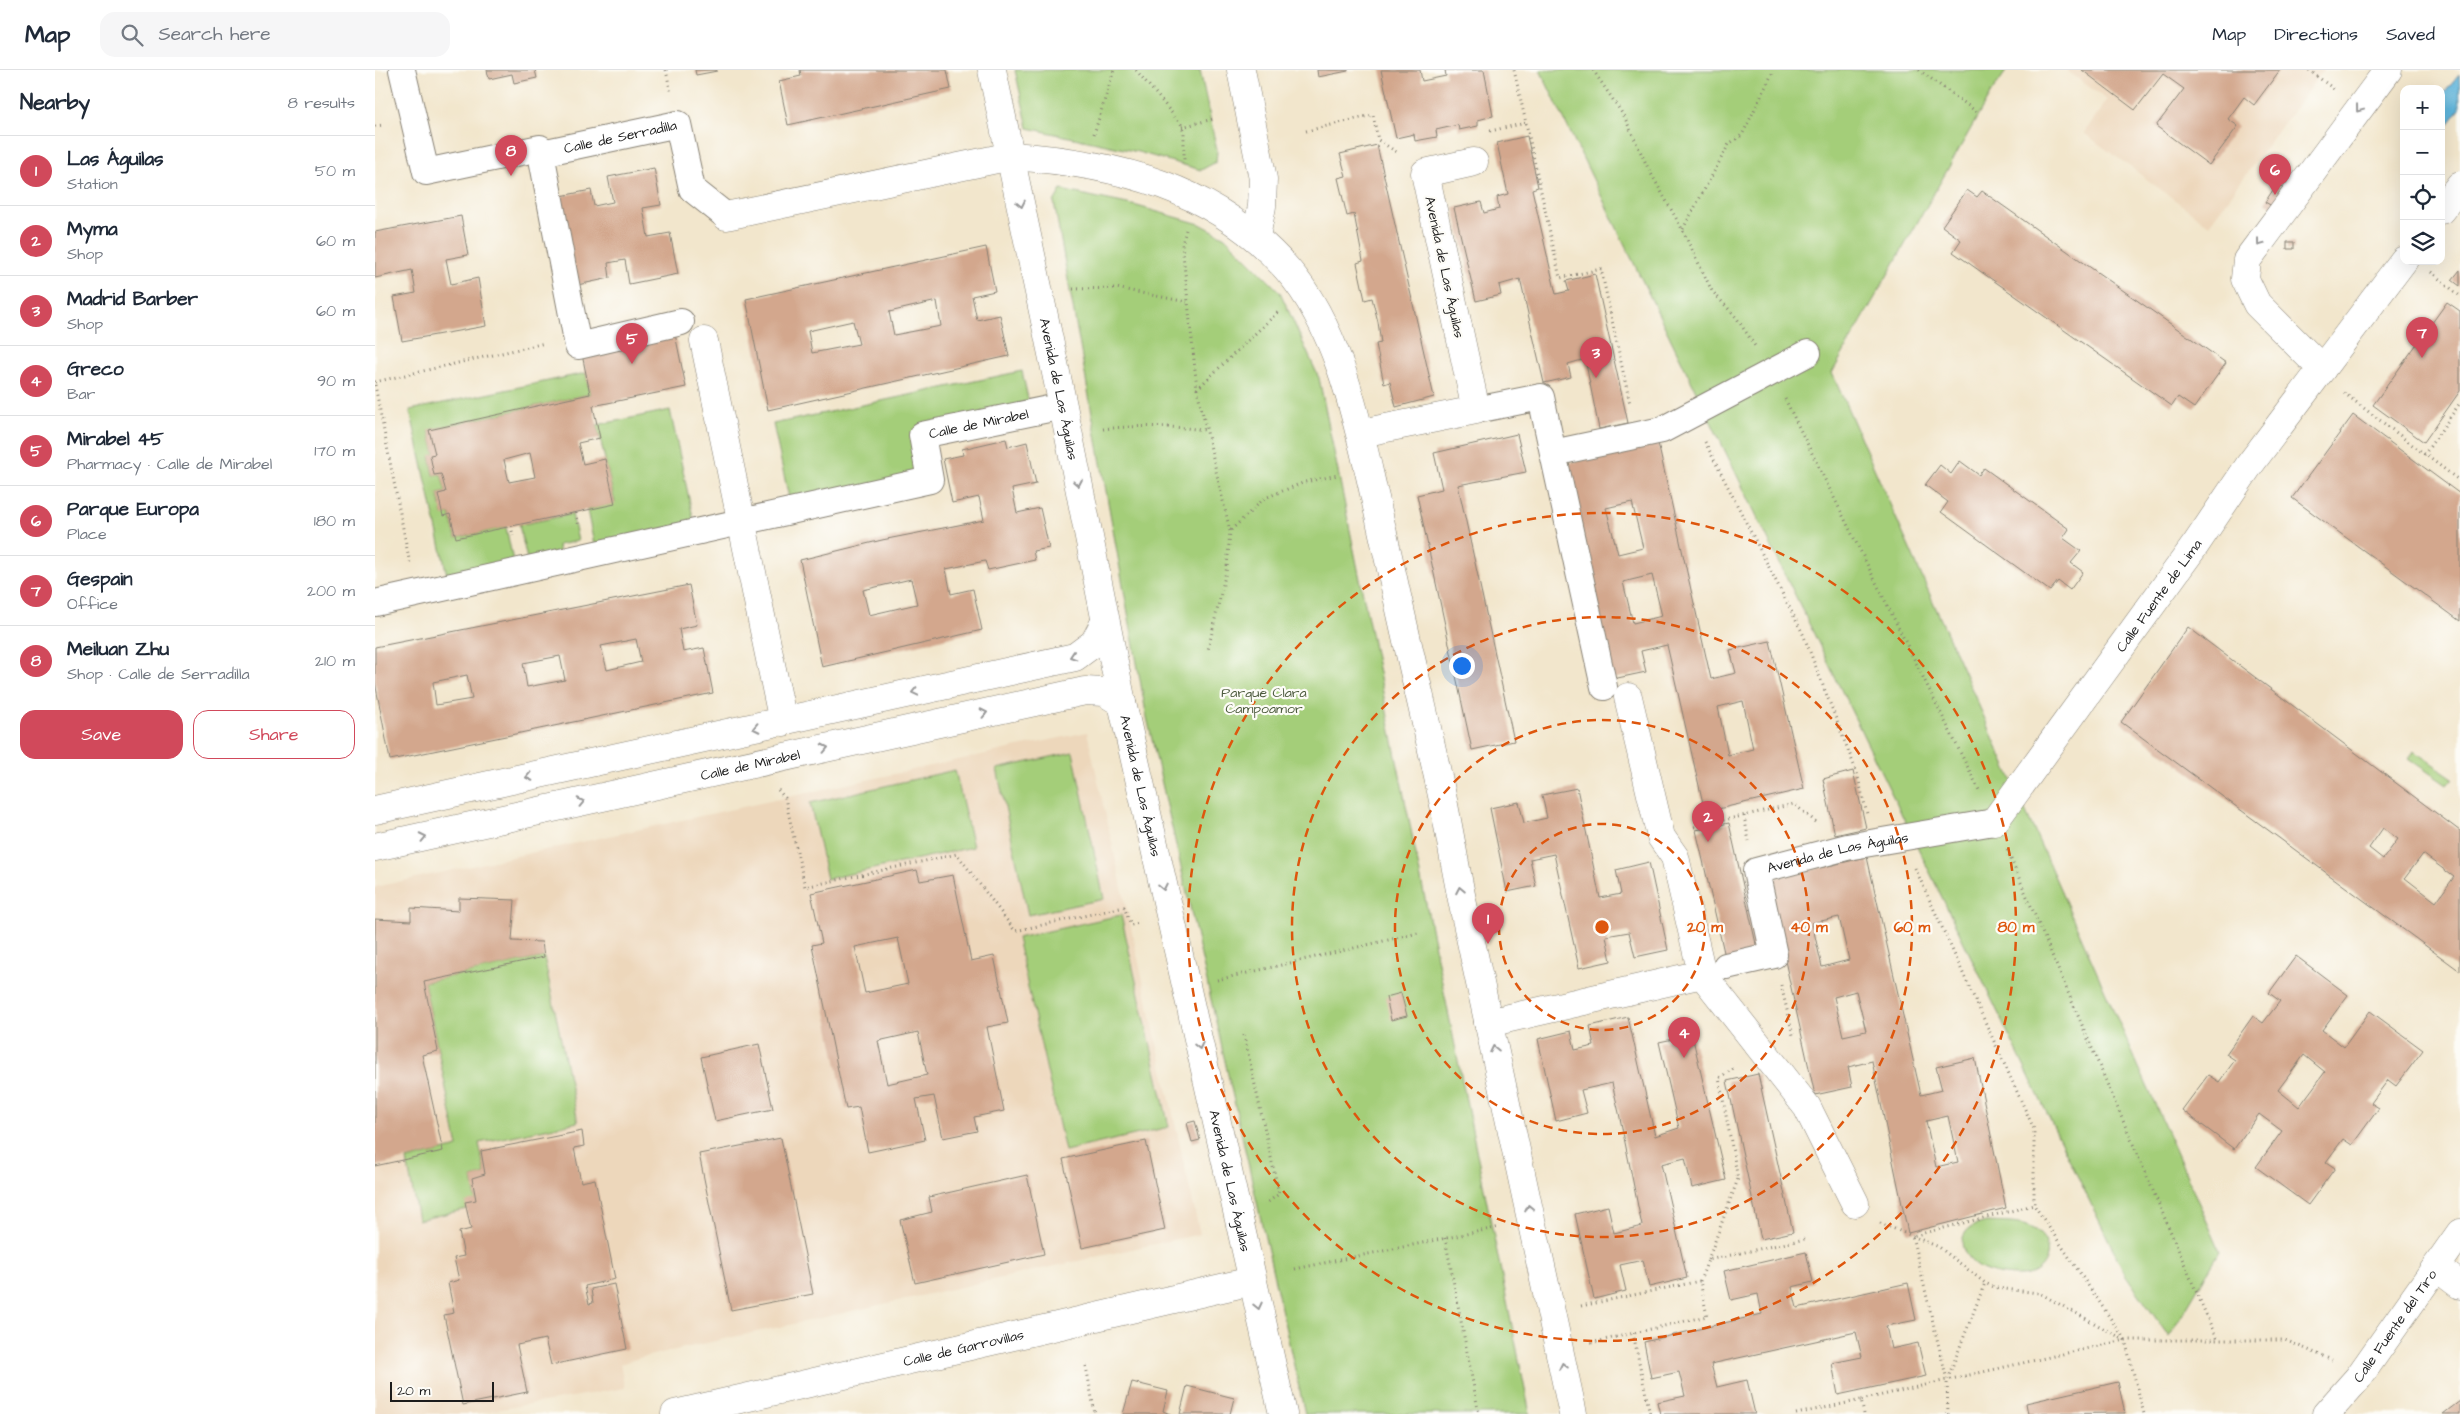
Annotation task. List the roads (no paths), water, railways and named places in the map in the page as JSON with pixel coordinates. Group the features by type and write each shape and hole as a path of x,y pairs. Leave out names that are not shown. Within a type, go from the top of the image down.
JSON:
{"street":[{"name":"Calle de Serradilla","path":"402,70 426,172 678,124 692,190 726,216"},
{"name":"Avenida de Las Águilas","path":"992,70 1063,406 1122,703 1283,1414"},
{"path":"1241,70 1263,179 1262,206 1256,238"},
{"path":"2320,371 2257,304 2245,279 2247,260 2388,70"},
{"path":"541,151 578,346 681,322"},
{"path":"726,216 1011,156 1044,158 1108,169 1165,184 1199,199 1228,217 1256,238 1289,271 1309,300 1330,342 1361,433 1443,804 1488,1023 1573,1414"},
{"name":"Avenida de Las Águilas","path":"1474,162 1425,173 1476,410"},
{"path":"2445,205 2460,185"},
{"name":"Calle Fuente de Lima","path":"1995,822 2190,552 2248,467 2320,371 2413,265"},
{"path":"704,341 783,722"},
{"path":"1553,453 1662,430 1808,353"},
{"path":"1361,433 1541,397 1553,453 1616,692 1661,837 1675,857 1714,971 1807,1107 1855,1203"},
{"name":"Calle de Mirabel","path":"375,603 930,480 922,436 1063,406"},
{"path":"375,810 1075,657 1094,643 1105,622"},
{"name":"Calle de Mirabel","path":"375,847 1085,691 1104,692 1122,703"},
{"name":"Avenida de Las Águilas","path":"1714,971 1774,955 1756,871 1847,847 1995,822"},
{"path":"1488,1023 1714,971"},
{"name":"Calle Fuente del Tiro","path":"2326,1414 2358,1378 2460,1234"},
{"path":"2436,1267 2460,1285"},
{"name":"Calle de Garrovillas","path":"675,1414 1252,1281"}],"water":[{"path":"2459,75 2460,109 2445,129 2445,92"}],"place":[{"name":"Meiluan Zhu","path":"511,176"},
{"name":"Parque Europa","path":"2275,195"},
{"name":"Gespain","path":"2422,358"},
{"name":"Mirabel 45","path":"632,364"},
{"name":"Madrid Barber","path":"1596,378"},
{"name":"Myma","path":"1708,842"},
{"name":"Las Águilas","path":"1488,944"},
{"name":"Greco","path":"1684,1058"}],"park label":[{"name":"Parque Clara Campoamor","path":"1264,700"}]}
